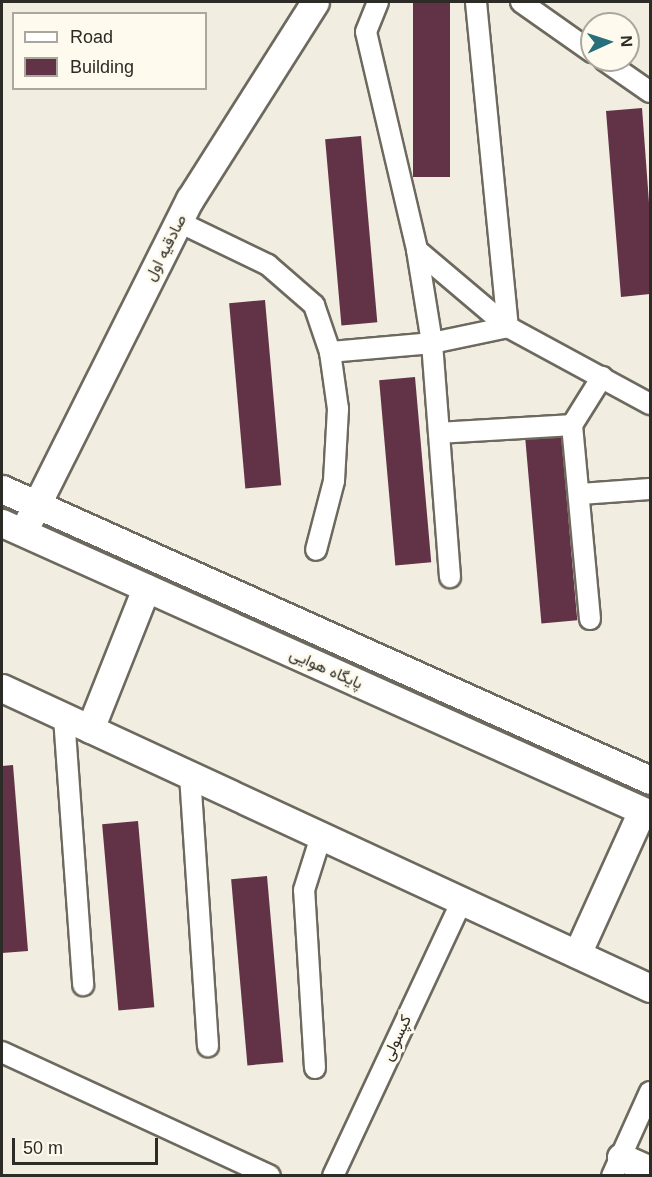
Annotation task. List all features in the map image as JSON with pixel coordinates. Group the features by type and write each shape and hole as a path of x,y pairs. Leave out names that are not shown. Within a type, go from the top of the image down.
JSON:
{"main road":[{"name":"صادقیه اول","path":"12,528 36,506 179,222 315,2"},
{"name":"پایگاه هوایی","path":"2,489 651,780"},
{"name":"پایگاه هوایی","path":"12,528 646,812"},
{"path":"90,729 146,588"},
{"path":"2,688 651,988"},
{"path":"577,954 646,812"},
{"path":"616,1166 651,1170"}],"street":[{"path":"378,2 366,32 417,250 432,343 450,577"},
{"path":"476,2 508,327"},
{"path":"521,2 580,44"},
{"path":"622,72 651,92"},
{"path":"179,222 276,272 314,305 330,352 338,409 334,481 316,550"},
{"path":"417,250 508,327 651,404"},
{"path":"330,352 432,343 508,327"},
{"path":"590,619 572,425 602,377"},
{"path":"439,433 572,425"},
{"path":"580,494 651,489"},
{"path":"63,717 83,985"},
{"path":"190,775 208,1046"},
{"path":"315,1068 304,890 321,836"},
{"name":"کپسولی","path":"333,1176 462,901"},
{"path":"2,1052 270,1176"},
{"path":"616,1166 651,1092"}],"building":[{"path":"413,2 450,2 450,177 413,177"},
{"path":"642,108 650,216 650,294 621,297 606,111"},
{"path":"361,136 377,322 341,325 325,139"},
{"path":"265,300 281,485 245,488 229,303"},
{"path":"415,377 431,562 395,565 379,380"},
{"path":"561,434 577,620 541,623 525,437"},
{"path":"13,765 28,951 2,953 2,766"},
{"path":"138,821 154,1007 118,1010 102,824"},
{"path":"267,876 283,1062 247,1065 231,879"}]}
